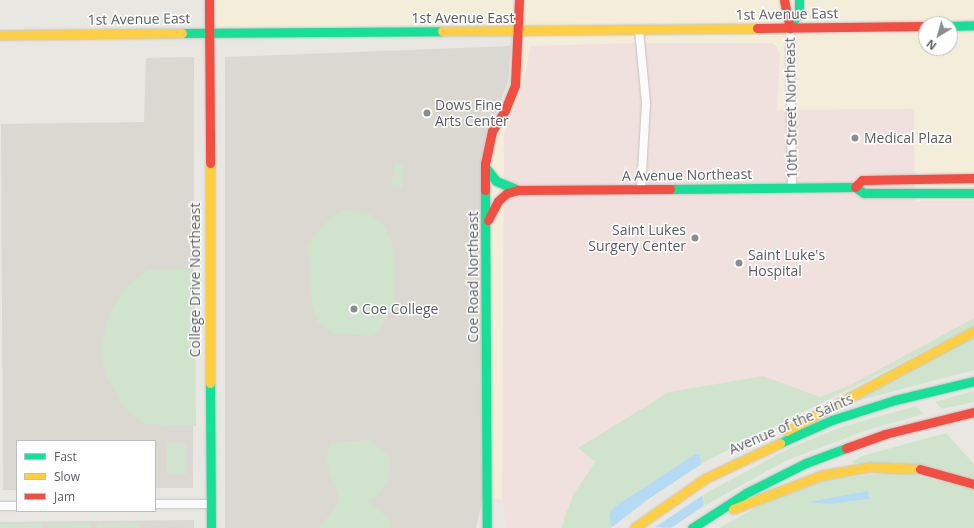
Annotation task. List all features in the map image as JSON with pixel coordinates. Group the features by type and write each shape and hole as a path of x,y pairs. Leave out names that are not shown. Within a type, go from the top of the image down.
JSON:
{"main road":[{"name":"College Drive Northeast","path":"209,0 210,32 208,157 212,270 209,358 211,528"},
{"name":"Coe Road Northeast","path":"487,528 486,168 492,131 505,110 515,85 520,32 519,0"},
{"path":"784,0 790,28"},
{"path":"790,28 799,10 800,0"},
{"path":"958,26 974,25"},
{"name":"1st Avenue East","path":"0,35 210,32 520,32 918,26"},
{"path":"486,168 496,181 518,190"},
{"name":"A Avenue Northeast","path":"856,187 862,180 974,178"},
{"name":"A Avenue Northeast","path":"518,190 856,187 864,193 974,193"},
{"path":"487,223 498,201 512,191 518,190"},
{"path":"728,466 844,398 974,331"},
{"name":"Avenue of the Saints","path":"634,528 706,478 728,466 832,420 895,400 974,381"},
{"path":"692,528 769,480 806,463 885,434 974,412"},
{"path":"708,517 822,475 853,468 889,466 921,469 974,484"}],"street":[{"name":"10th Street Northeast","path":"790,28 792,188"},
{"path":"639,30 646,103 641,190"},
{"path":"156,504 211,504"},
{"path":"0,506 16,506"}],"shaded area":[{"name":"Saint Luke's Hospital","path":"210,0 974,0 974,318 850,385 532,506 489,497 486,153 515,85 519,32 210,32"},
{"name":"Saint Luke's Hospital","path":"638,43 772,43 777,47 780,56 777,110 914,109 915,201 974,201 974,318 850,385 706,445 593,528 506,528 502,495 504,133 519,99 531,46"},
{"name":"Coe College","path":"511,46 508,82 489,130 483,497 476,528 225,528 225,57"},
{"path":"194,57 193,488 156,488 156,440 16,440 16,490 3,490 1,124 144,122 146,58"},
{"path":"194,520 194,528 0,528 0,522"}],"green space":[{"path":"394,164 404,165 402,188 392,187"},
{"path":"346,210 368,213 384,226 392,243 396,265 394,302 383,325 373,336 332,333 318,322 312,306 308,244 332,216"},
{"path":"147,270 195,270 196,426 144,424 122,405 105,373 101,349 109,314 124,290"},
{"path":"974,318 974,326 712,458 681,476 611,528 561,528 573,495 595,462 578,448 669,392 763,376 820,397 850,385"},
{"path":"974,336 974,370 853,402"},
{"path":"974,391 974,402 942,409 935,402"},
{"path":"916,406 924,414 867,430 785,461 702,507 704,494 790,448 842,427"},
{"path":"946,433 974,464 974,479 853,463 853,461 862,456"},
{"path":"369,440 387,454 389,461 388,482 376,496 368,501 389,519 389,528 319,528 340,501 326,461 330,443"},
{"path":"167,443 186,443 186,474 167,474"},
{"path":"900,472 974,489 974,528 719,528 766,502 829,479"},
{"path":"97,523 140,523 140,528 97,528"},
{"path":"0,524 43,524 43,528 0,528"},
{"path":"48,524 91,524 91,528 48,528"}],"water":[{"path":"696,454 699,454 701,461 703,505 701,510 680,528 611,526 609,514 614,507"},
{"path":"868,491 869,499 828,504 808,502"}],"pier":[{"path":"703,463 706,493 654,528 611,528 647,500"},
{"path":"705,505 699,516 683,528 671,528"}],"traffic: fast":[{"path":"790,28 799,10 799,0"},
{"path":"958,26 974,25"},
{"path":"182,33 442,31"},
{"path":"486,168 496,181 518,190"},
{"path":"670,189 855,187 864,193 974,193"},
{"path":"485,190 487,528"},
{"path":"780,443 832,420 895,400 974,381"},
{"path":"210,383 211,528"},
{"path":"692,528 746,493 806,463 846,448"}],"traffic: slow":[{"path":"442,31 757,28"},
{"path":"0,35 182,33"},
{"path":"210,163 210,383"},
{"path":"786,431 974,331"},
{"path":"634,528 706,478 780,443"},
{"path":"733,509 822,475 870,467 920,469"}],"traffic: jam":[{"path":"209,0 210,163"},
{"path":"485,190 485,164 492,131 505,110 515,85 519,0"},
{"path":"784,0 790,28"},
{"path":"757,28 918,26"},
{"path":"855,187 862,180 974,178"},
{"path":"488,220 498,201 507,193 518,190 670,189"},
{"path":"846,448 885,434 974,412"},
{"path":"920,469 974,484"}],"place":[{"name":"Dows Fine Arts Center","path":"427,113"},
{"name":"Medical Plaza","path":"855,138"},
{"name":"Saint Lukes Surgery Center","path":"695,238"},
{"name":"Saint Luke's Hospital","path":"739,263"},
{"name":"Coe College","path":"354,309"}]}
